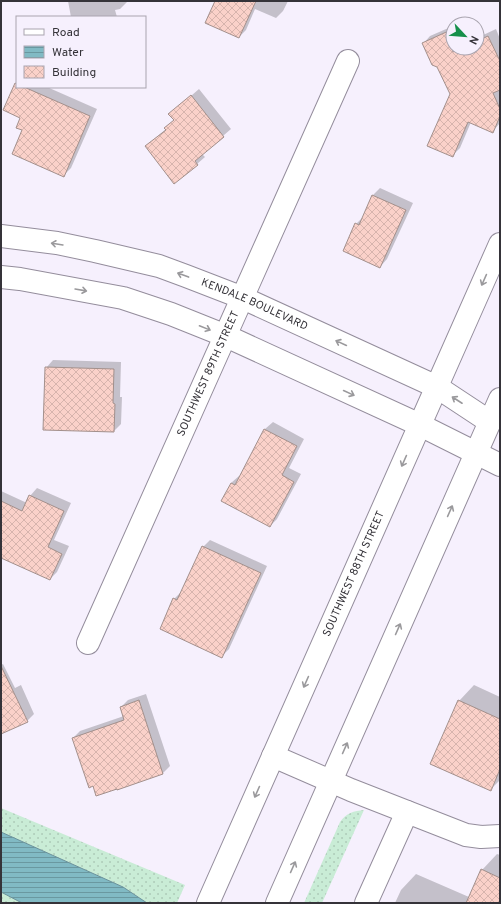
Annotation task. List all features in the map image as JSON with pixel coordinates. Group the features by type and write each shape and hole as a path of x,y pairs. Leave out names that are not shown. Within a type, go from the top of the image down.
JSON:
{"street":[{"name":"SOUTHWEST 89TH STREET","path":"88,643 348,61"},
{"name":"KENDALE BOULEVARD","path":"1,236 57,243 130,258 159,266 243,298 437,387 495,424"},
{"name":"SOUTHWEST 88TH STREET","path":"208,903 500,244"},
{"path":"1,277 20,279 123,298 171,314 226,336 420,425 500,465"},
{"path":"277,903 476,453 495,424 500,399"},
{"path":"273,756 331,782 466,835 481,837 500,836"},
{"path":"366,903 407,812"}],"green space":[{"path":"1,808 185,885 177,903 147,903 123,887 1,832"},
{"path":"364,810 322,903 304,903 340,822 350,813"},
{"path":"1,892 22,903 1,903"}],"water":[{"path":"1,832 123,887 147,903 22,903 1,892"}],"building":[{"path":"215,1 256,1 239,38 205,23"},
{"path":"445,33 445,56 485,56 485,37 488,36 500,61 500,90 493,93 500,109 500,116 493,133 468,122 453,157 427,146 450,94 437,67 432,65 422,43"},
{"path":"15,83 16,88 26,88 90,116 64,177 12,154 22,130 16,128 20,118 3,110"},
{"path":"191,95 224,137 195,161 198,165 174,184 145,146 166,130 164,128 174,120 168,114"},
{"path":"372,195 406,210 380,268 343,251 355,223 359,225"},
{"path":"45,367 114,369 114,432 43,430"},
{"path":"264,429 297,446 282,475 294,482 270,527 221,501 231,483 235,485"},
{"path":"29,495 64,511 48,547 62,554 50,580 1,558 1,501 22,511"},
{"path":"202,546 261,573 222,658 160,629 173,598 177,600"},
{"path":"1,666 28,722 1,734"},
{"path":"139,700 163,774 96,796 93,786 89,788 72,738 124,720 120,707"},
{"path":"458,700 500,719 500,769 491,791 430,764"},
{"path":"481,869 500,878 500,903 466,903"}]}
